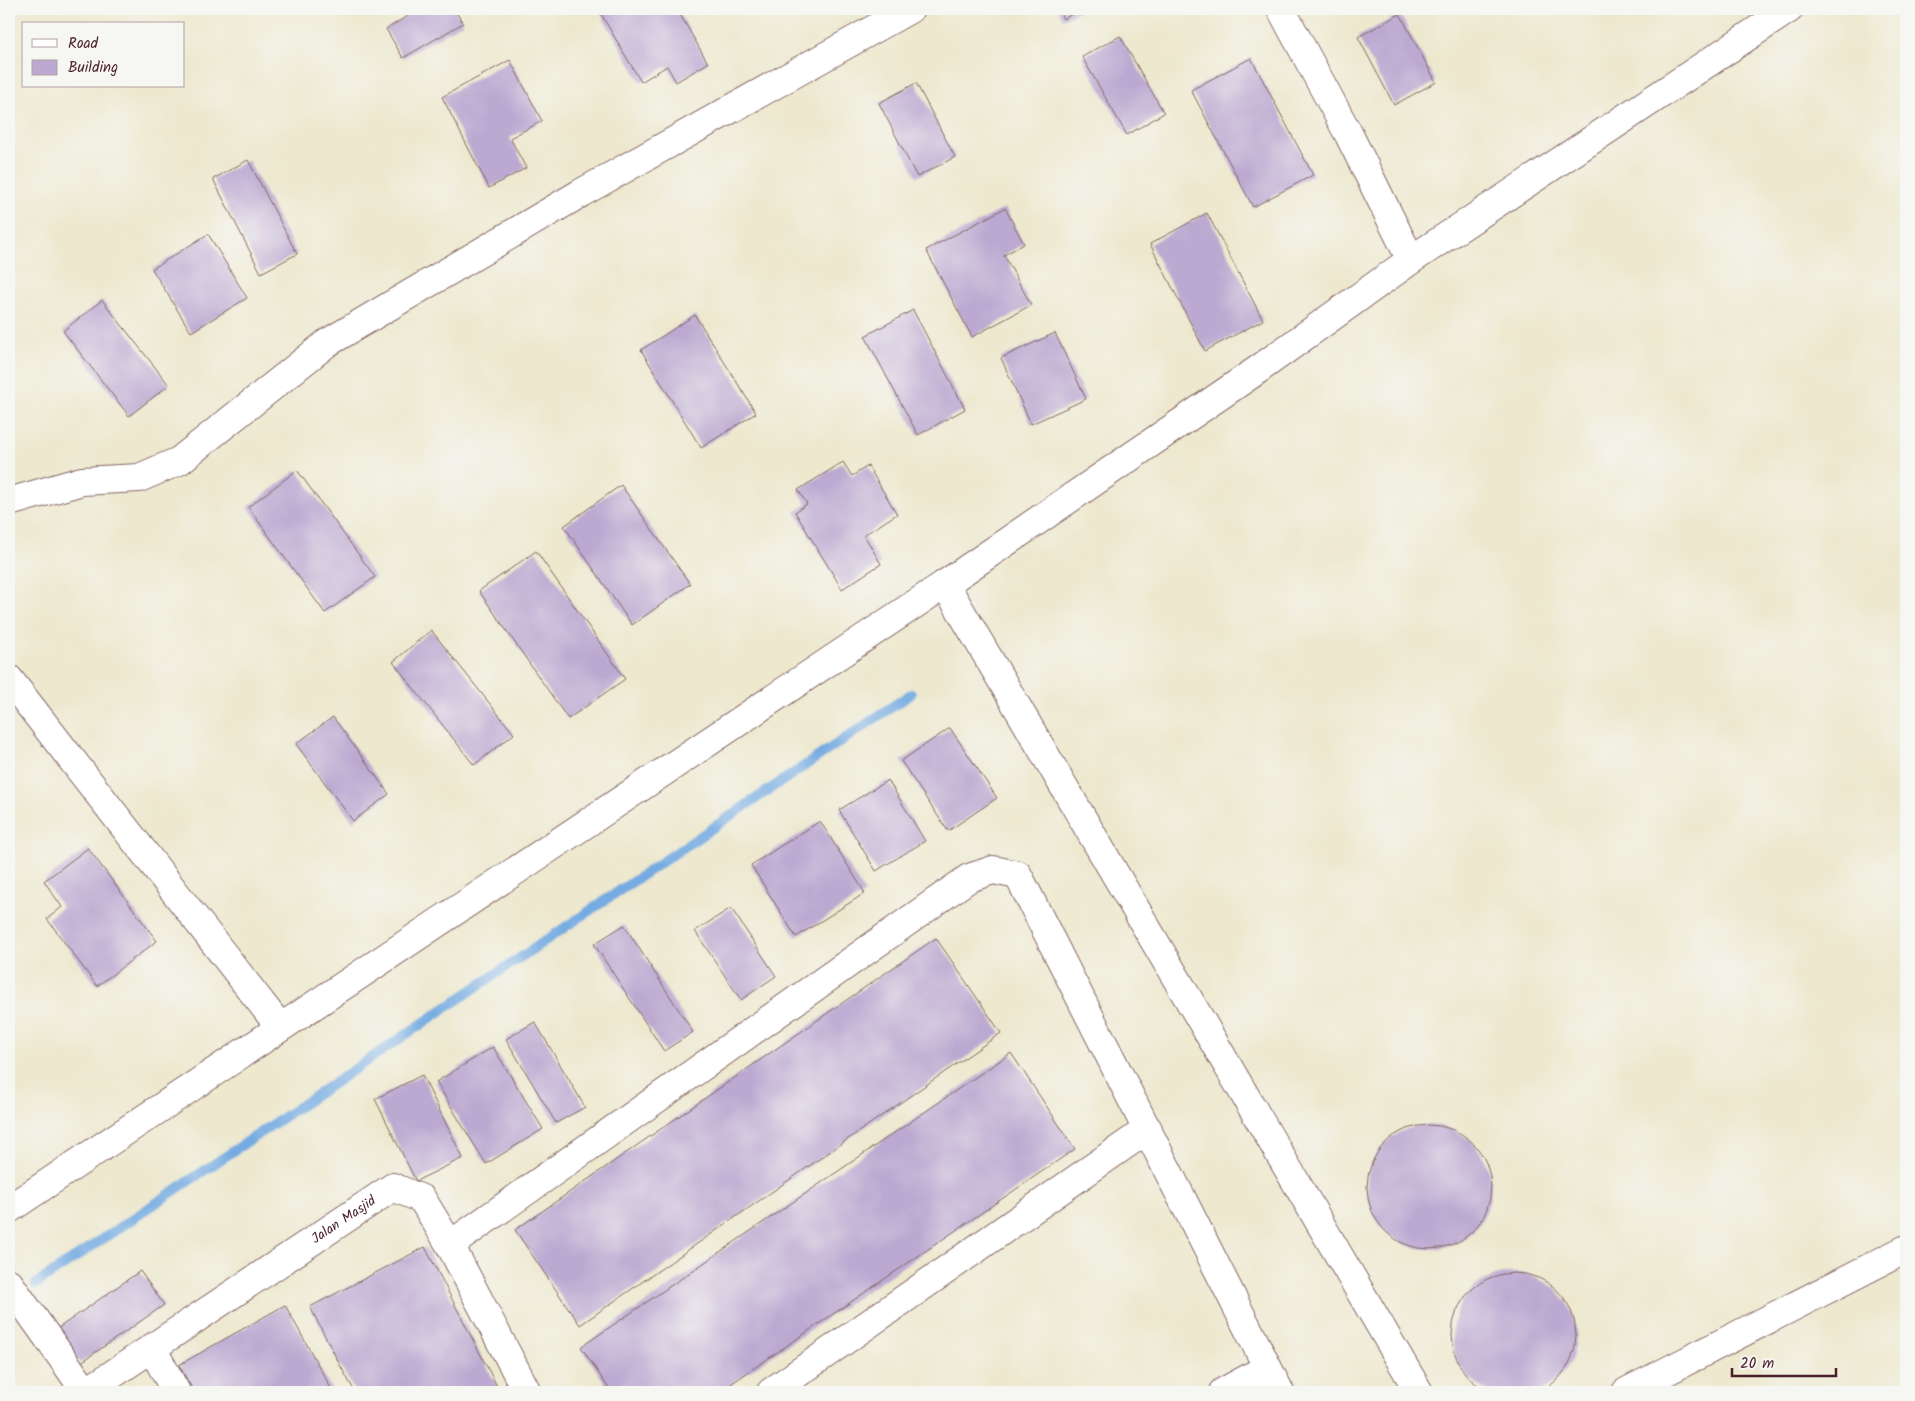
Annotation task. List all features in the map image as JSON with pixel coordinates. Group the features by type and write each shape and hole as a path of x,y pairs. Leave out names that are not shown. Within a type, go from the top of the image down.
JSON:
{"street":[{"path":"9,502 82,482 139,478 178,461 327,343 581,193 910,9"},
{"path":"1281,9 1349,135 1411,260"},
{"path":"9,1210 945,584 1256,371 1411,260 1789,9"},
{"path":"945,584 1419,1392"},
{"path":"9,679 280,1027"},
{"path":"450,1245 969,878 993,870 1018,875 1280,1392"},
{"path":"771,1392 1148,1129"},
{"name":"Jalan Masjid","path":"86,1392 393,1187 422,1200 450,1245 527,1392"},
{"path":"1626,1392 1906,1249"},
{"path":"9,1282 86,1392"},
{"path":"152,1348 176,1392"},
{"path":"1223,1392 1267,1368"}],"building":[{"path":"420,9 454,9 463,23 403,58 386,29"},
{"path":"598,9 677,9 708,63 676,82 667,66 641,82"},
{"path":"1058,9 1082,9 1063,19"},
{"path":"1400,14 1436,82 1394,105 1358,37"},
{"path":"1120,36 1164,113 1127,135 1082,57"},
{"path":"1251,58 1313,175 1253,207 1191,90"},
{"path":"510,60 542,121 510,138 526,168 489,188 442,97"},
{"path":"916,83 955,157 917,177 879,103"},
{"path":"248,160 297,254 261,273 213,179"},
{"path":"1005,208 1024,244 1004,255 1031,305 972,337 926,250"},
{"path":"1207,213 1263,320 1205,351 1150,244"},
{"path":"208,234 247,298 191,332 152,269"},
{"path":"102,300 169,385 129,416 63,331"},
{"path":"913,310 965,409 918,435 865,336"},
{"path":"695,315 756,413 701,448 641,350"},
{"path":"1055,333 1086,399 1031,424 1001,358"},
{"path":"843,462 852,476 868,466 897,514 864,535 881,564 842,589 795,512 807,504 798,490"},
{"path":"297,470 375,577 325,613 248,507"},
{"path":"621,485 690,584 632,625 564,526"},
{"path":"536,551 625,679 568,719 479,591"},
{"path":"431,630 514,734 474,765 393,662"},
{"path":"333,717 389,794 353,821 296,744"},
{"path":"950,728 997,798 948,831 901,761"},
{"path":"888,780 925,841 876,871 839,810"},
{"path":"820,821 865,893 796,937 751,865"},
{"path":"88,848 157,941 97,986 47,919 62,907 44,881"},
{"path":"731,908 776,976 741,1000 695,931"},
{"path":"624,925 693,1032 664,1051 594,944"},
{"path":"936,938 1001,1033 580,1325 515,1230"},
{"path":"535,1022 585,1107 556,1123 506,1039"},
{"path":"493,1047 543,1129 486,1164 436,1082"},
{"path":"1011,1053 1075,1149 719,1392 611,1392 581,1347"},
{"path":"422,1075 463,1158 416,1181 375,1099"},
{"path":"1429,1125 1453,1130 1473,1143 1486,1163 1491,1187 1486,1211 1473,1231 1453,1244 1429,1249 1405,1244 1385,1231 1372,1211 1367,1187 1372,1163 1385,1143 1405,1130"},
{"path":"425,1247 500,1392 355,1392 310,1307"},
{"path":"140,1271 164,1305 80,1363 57,1329"},
{"path":"1514,1273 1538,1278 1558,1291 1571,1311 1576,1335 1571,1359 1558,1379 1538,1392 1514,1397 1490,1392 1470,1379 1457,1359 1452,1335 1457,1311 1470,1291 1490,1278"},
{"path":"285,1305 333,1392 194,1392 179,1365"}],"waterway":[{"path":"36,1284 911,694"}]}
